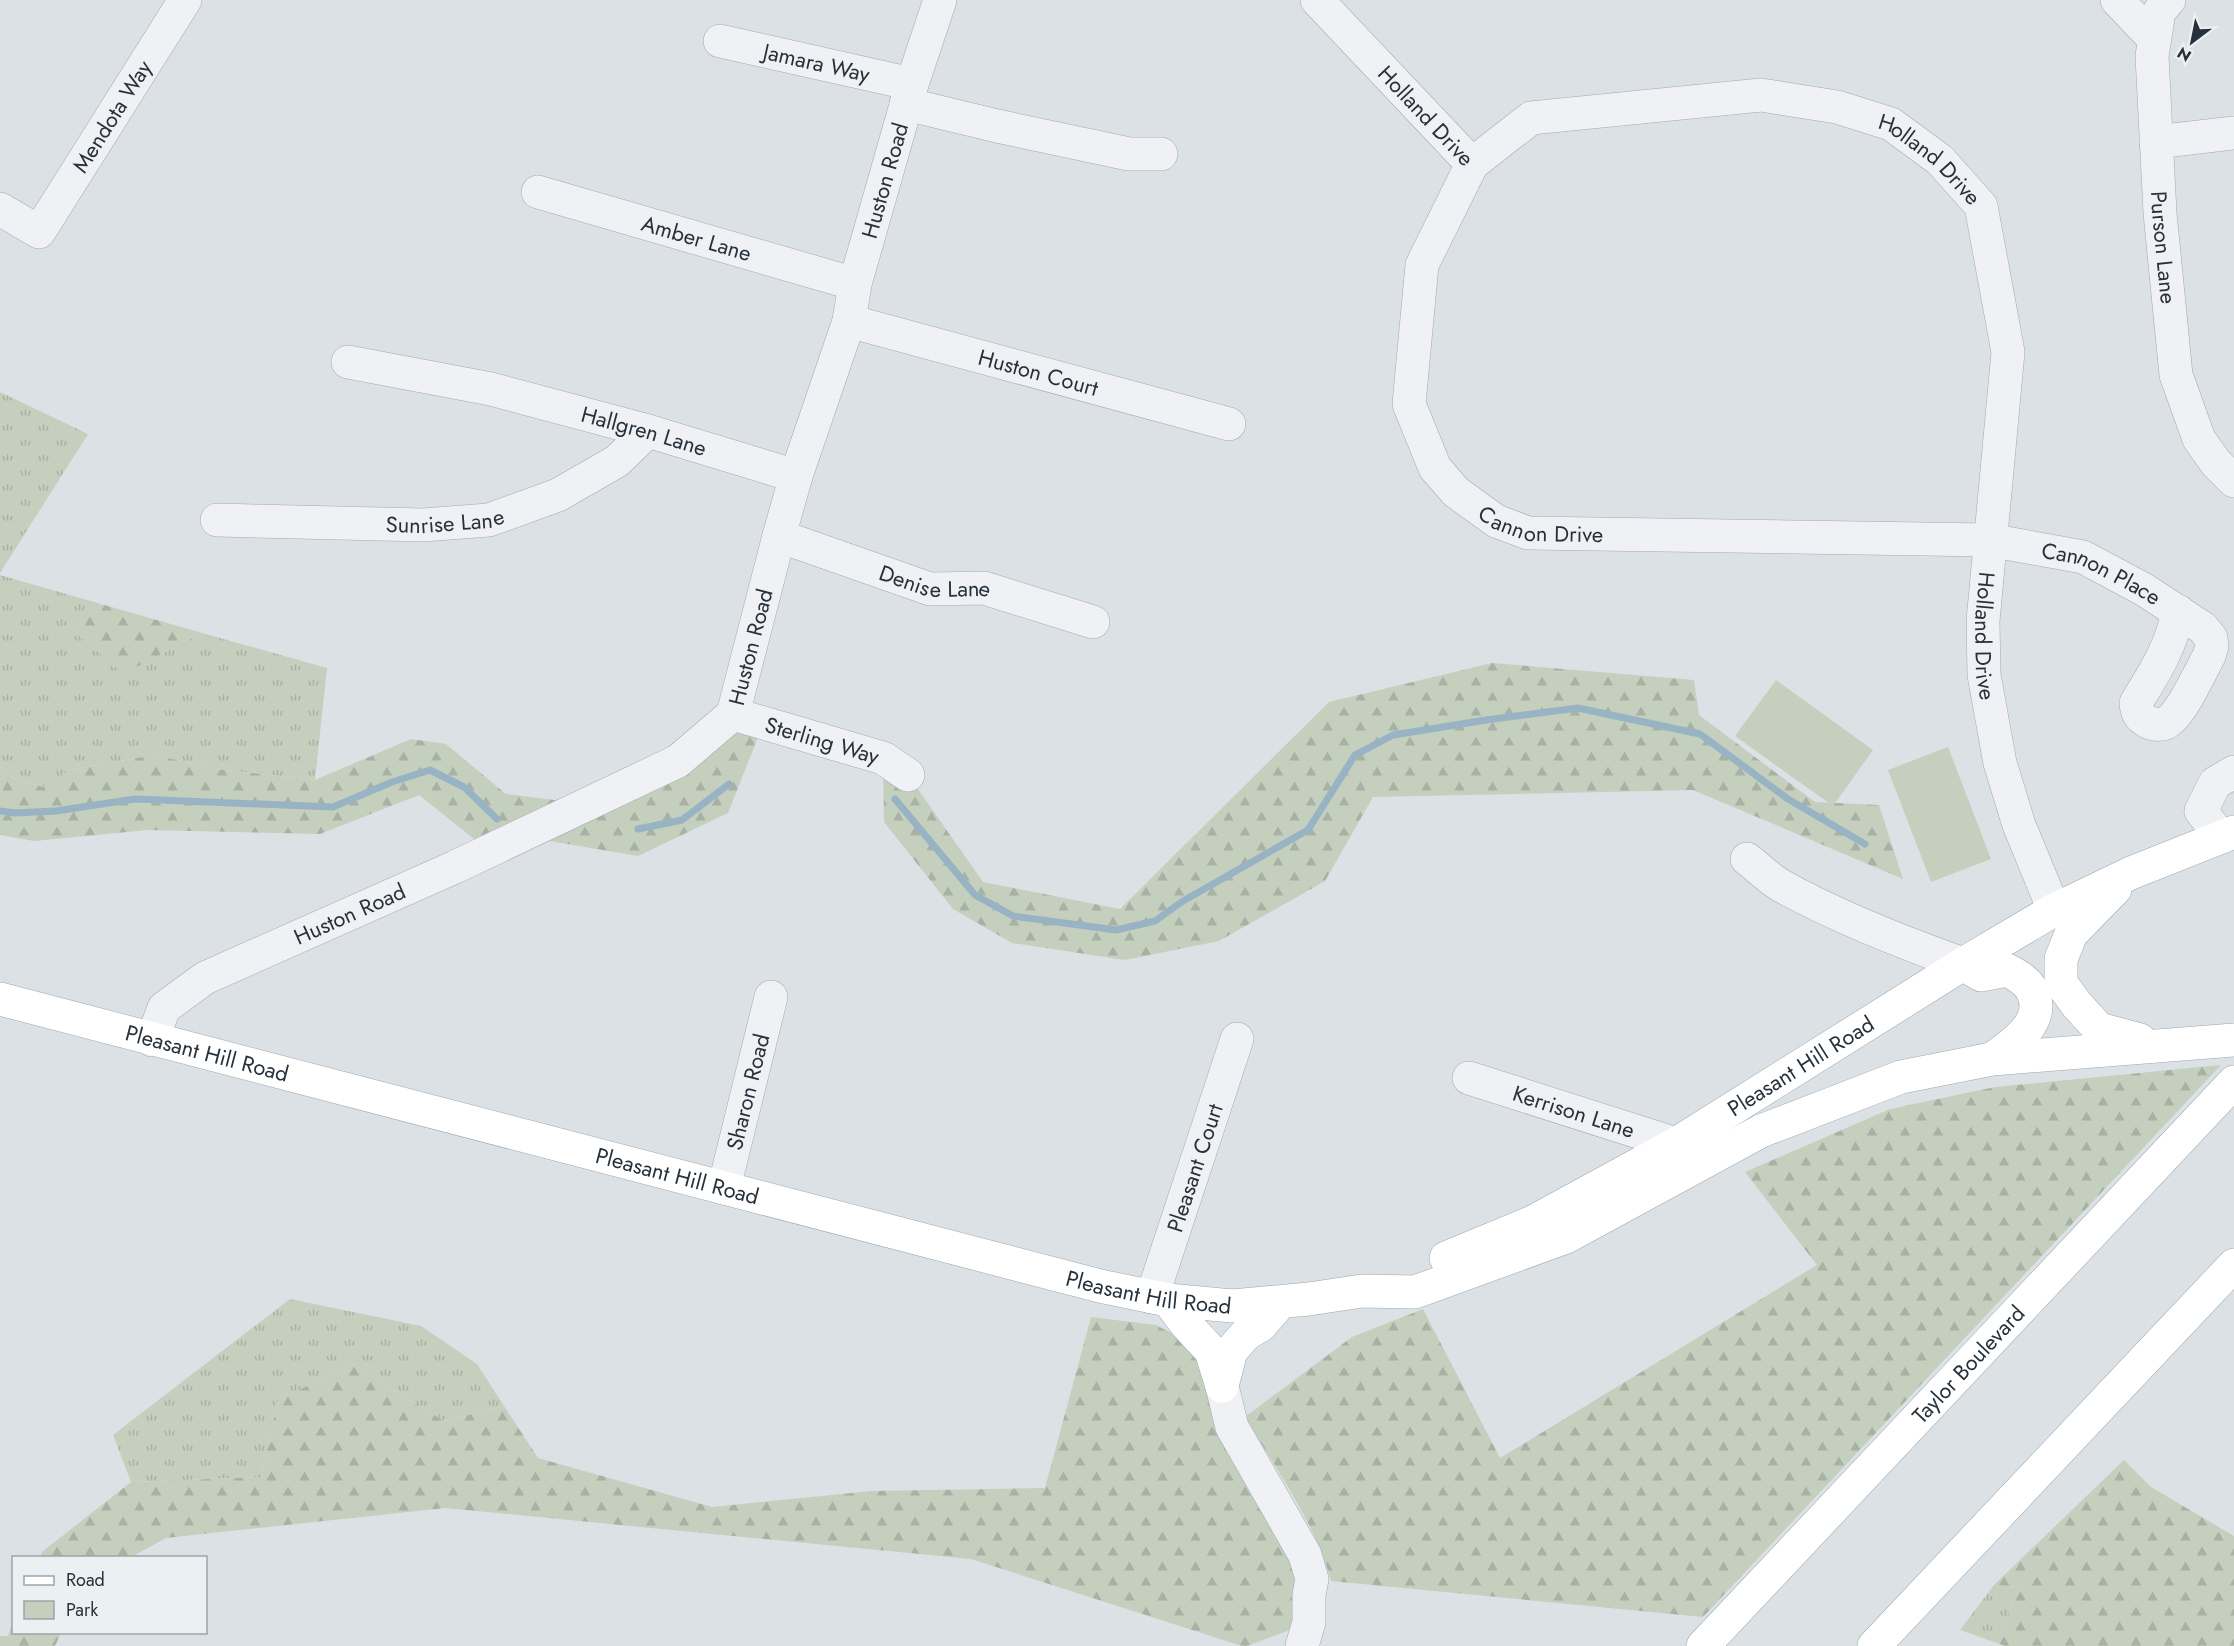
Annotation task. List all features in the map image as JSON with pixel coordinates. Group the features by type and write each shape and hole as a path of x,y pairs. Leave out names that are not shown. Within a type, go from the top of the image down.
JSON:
{"main road":[{"name":"Pleasant Hill Road","path":"1362,1291 1533,1222 1676,1144 1963,964 2054,910 2131,873 2228,834"},
{"path":"2131,873 2071,934 2061,959 2061,982 2077,1005 2099,1029 2162,1046"},
{"path":"1963,964 1981,975 2007,970 2029,986 2035,999 2035,1016 2024,1034 1992,1059"},
{"name":"Pleasant Hill Road","path":"0,999 1089,1283 1160,1299 1232,1306 1280,1303 1362,1291 1415,1292 1566,1237 1761,1131 1901,1077 1992,1059 2234,1040"},
{"name":"Taylor Boulevard","path":"1703,1646 2234,1082"},
{"path":"1874,1646 2233,1268"},
{"path":"1160,1299 1210,1351 1222,1386"},
{"path":"1222,1386 1231,1351 1246,1334 1261,1325 1280,1303"}],"street":[{"name":"Mendota Way","path":"0,209 39,232 185,0"},
{"name":"Huston Road","path":"152,1040 164,1008 205,978 455,867 678,761 733,714 796,476 849,321 855,284 909,94 940,0"},
{"name":"Holland Drive","path":"1317,0 1472,164 1531,118 1761,95 1837,107 1891,124 1940,160 1981,206 2008,352 1989,540 1983,621 1984,675 2000,763 2019,825 2054,910"},
{"path":"2116,0 2154,39"},
{"name":"Purson Lane","path":"2169,0 2159,12 2152,56 2160,213 2176,375 2199,439 2216,463 2234,481"},
{"name":"Jamara Way","path":"720,41 909,94 997,126 1130,154 1161,154"},
{"path":"2156,142 2234,133"},
{"name":"Cannon Drive","path":"1472,164 1422,265 1408,404 1435,468 1456,492 1496,521 1528,533 1989,540"},
{"name":"Amber Lane","path":"538,192 855,284"},
{"name":"Huston Court","path":"849,321 1229,424"},
{"name":"Hallgren Lane","path":"348,362 491,389 648,431 796,476"},
{"name":"Sunrise Lane","path":"217,520 423,525 489,520 558,495 617,462 648,431"},
{"name":"Denise Lane","path":"779,536 930,589 984,588 1093,622"},
{"name":"Cannon Place","path":"1989,540 2083,557 2143,589 2191,619"},
{"name":"Sterling Way","path":"733,714 883,758 908,776"},
{"path":"2228,834 2201,811 2215,783 2234,771"},
{"path":"1747,859 1778,884 1827,908 1923,950 1963,964"},
{"name":"Sharon Road","path":"724,1188 771,997"},
{"name":"Pleasant Court","path":"1160,1299 1237,1039"},
{"name":"Kerrison Lane","path":"1469,1078 1676,1144"},
{"path":"1222,1386 1232,1427 1305,1555 1312,1579 1309,1595 1309,1622 1302,1646"}],"green space":[{"path":"0,392 88,434 0,573"},
{"path":"0,575 101,604 73,630 123,673 202,633 327,668 315,780 217,769 154,755 70,770 44,787 14,778 0,766"},
{"path":"101,604 202,633 123,674 73,630"},
{"path":"1492,663 1694,680 1699,715 1815,802 1879,805 1903,879 1693,790 1373,797 1325,881 1219,941 1125,960 1012,943 953,909 884,822 883,758 908,775 983,882 1120,909 1329,702"},
{"path":"1776,680 1873,750 1833,806 1735,736"},
{"path":"733,714 764,722 728,813 638,856 521,836 489,851 419,795 320,834 148,830 34,841 0,835 0,766 14,778 43,787 70,770 154,755 217,769 315,780 411,739 446,744 506,794 586,804"},
{"path":"1948,747 1991,859 1931,882 1888,770"},
{"path":"2221,1065 1703,1617 1331,1581 1325,1561 1305,1518 1245,1417 1352,1337 1423,1309 1500,1458 1817,1265 1745,1172 1890,1109 1995,1087"},
{"path":"290,1299 421,1326 477,1364 504,1406 444,1421 352,1364 278,1400 261,1477 131,1482 113,1435"},
{"path":"1091,1317 1156,1325 1183,1339 1197,1355 1215,1429 1286,1540 1299,1583 1295,1628 1242,1646 971,1559 445,1508 166,1538 133,1556 41,1556 42,1552 131,1482 261,1477 278,1400 352,1364 444,1421 504,1406 538,1458 712,1507 872,1491 1045,1488"},
{"path":"2124,1460 2151,1487 2234,1536 2234,1646 2005,1646 1997,1643 2019,1587 1994,1585"},
{"path":"1994,1585 2019,1587 1997,1643 1960,1630"},
{"path":"12,1625 12,1634 61,1634 55,1646 0,1646 0,1636 8,1636"}],"waterway":[{"path":"895,799 975,895 1013,916 1116,930 1155,921 1183,901 1308,830 1355,755 1393,735 1578,708 1700,734 1788,799 1865,844"},
{"path":"0,811 15,813 56,811 135,799 333,807 392,782 430,770 464,787 497,819"},
{"path":"638,829 682,820 729,784"}]}
